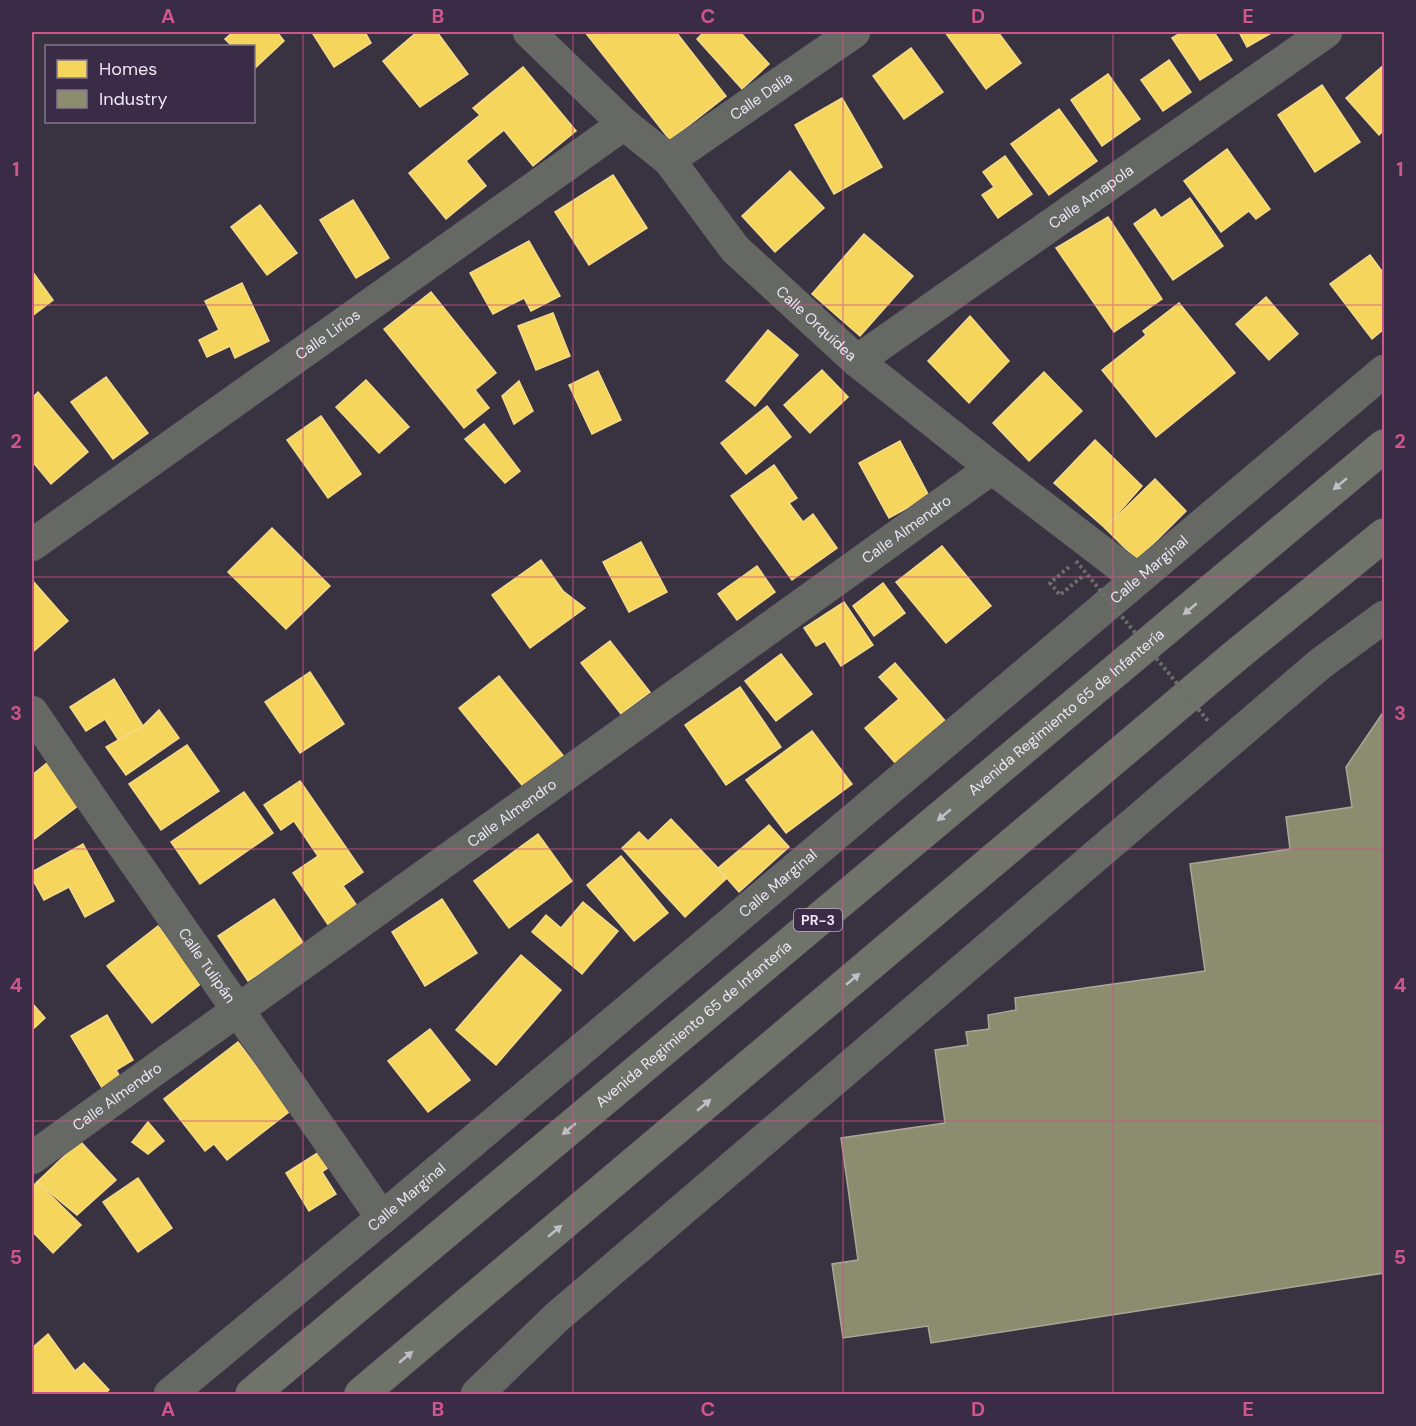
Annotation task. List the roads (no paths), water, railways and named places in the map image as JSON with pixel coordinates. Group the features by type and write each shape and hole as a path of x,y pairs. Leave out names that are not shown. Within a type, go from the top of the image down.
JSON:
{"main road":[{"name":"Avenida Regimiento 65 de Infantería","path":"252,1395 1384,446"},
{"path":"361,1395 1216,673 1384,535"}],"street":[{"name":"Calle Orquídea","path":"529,32 624,124 669,160 735,249 857,361 1137,579"},
{"name":"Calle Dalia","path":"669,160 854,32"},
{"name":"Calle Amapola","path":"857,361 1326,32"},
{"name":"Calle Lirios","path":"32,545 624,124"},
{"name":"Calle Marginal","path":"170,1395 1384,371"},
{"name":"Calle Almendro","path":"32,1158 992,468"},
{"path":"477,1395 557,1317 656,1232 1320,664 1384,617"},
{"name":"Calle Tulipán","path":"32,712 382,1218"}]}
